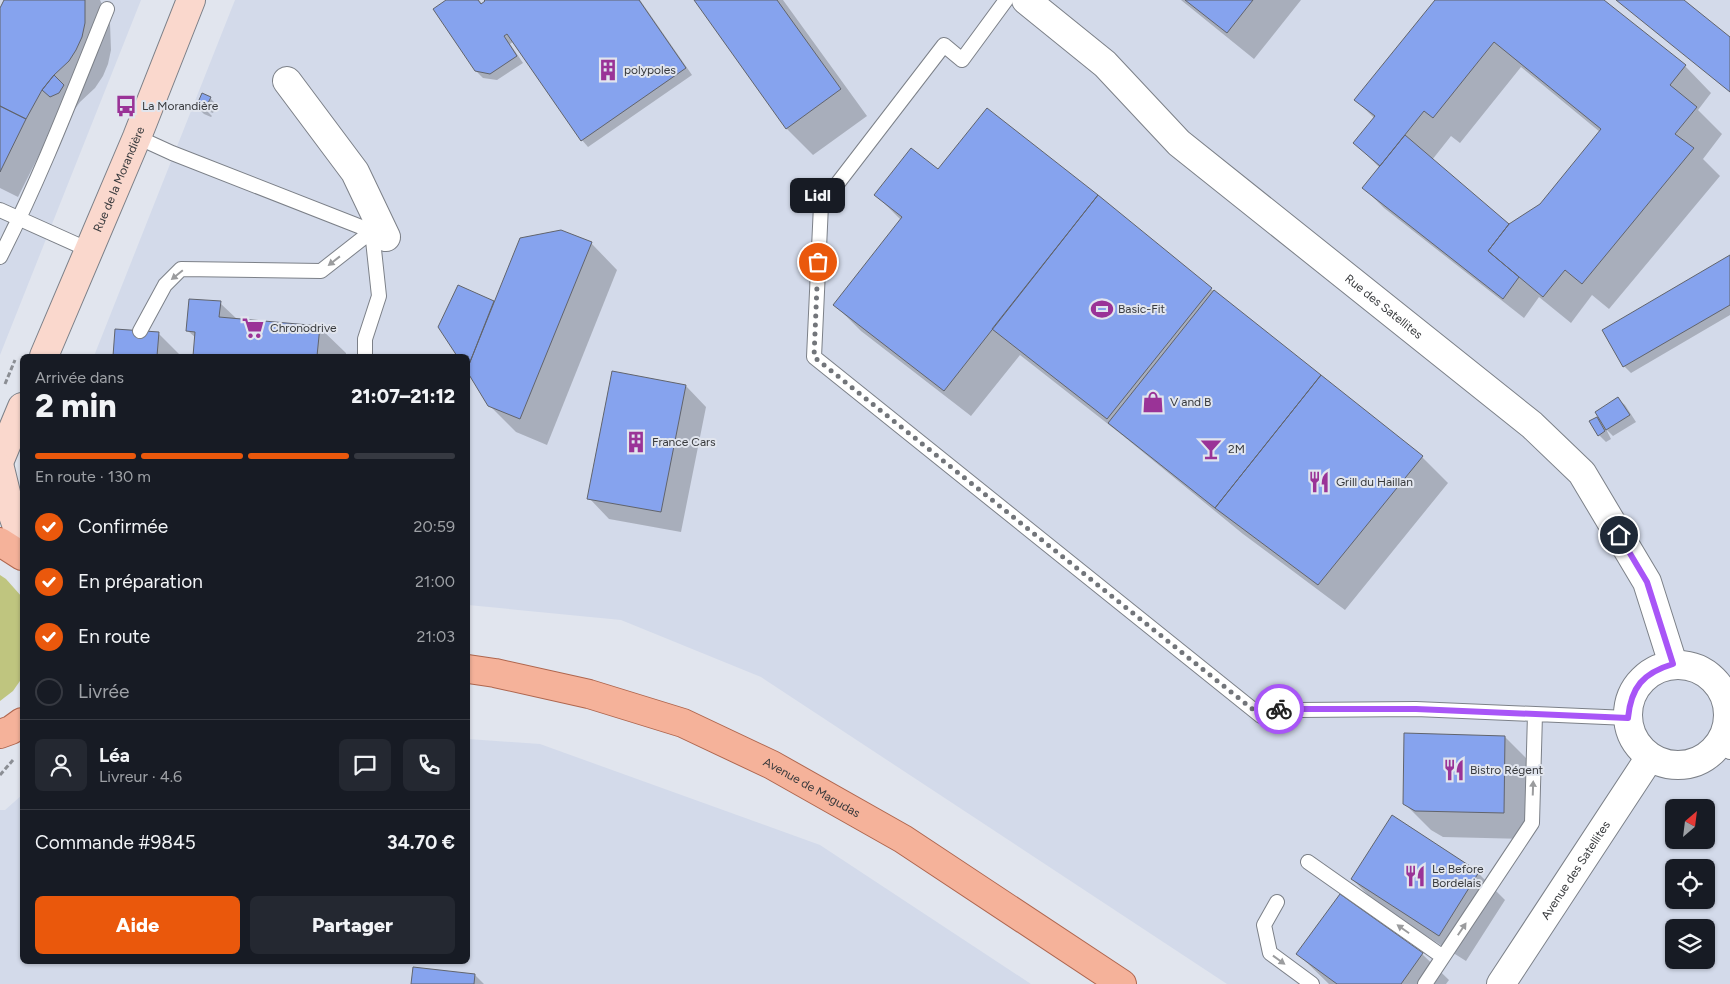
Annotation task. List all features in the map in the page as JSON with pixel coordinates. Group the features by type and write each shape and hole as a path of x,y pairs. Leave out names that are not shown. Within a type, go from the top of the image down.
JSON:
{"main road":[{"path":"0,542 20,555"},
{"name":"Avenue de Magudas","path":"470,669 495,672 589,694 682,723 772,765 903,839 1122,984"}],"street":[{"name":"Rue de la Morandière","path":"45,354 137,137 191,0"},
{"name":"Rue des Satellites","path":"1026,0 1105,64 1179,143 1532,425 1582,473 1647,582 1673,664"},
{"path":"287,81 355,172 379,234"},
{"path":"0,460 20,412"},
{"path":"0,468 8,501 20,535"},
{"path":"1673,664 1690,666 1706,672 1728,698 1729,715 1725,748 1695,762 1680,766 1664,763 1650,757 1639,746 1631,733 1628,718 1629,702 1635,688 1645,677 1658,668 1673,664"},
{"name":"Avenue des Satellites","path":"1501,984 1650,757"}],"lane":[{"path":"1006,0 962,60 944,45 820,205 814,357 1261,716 1266,709 1416,709 1628,718"},
{"path":"0,257 20,219 57,134 107,9"},
{"path":"137,137 172,153 379,234"},
{"path":"0,210 89,250"},
{"path":"140,330 166,285 182,269 321,271 379,234"},
{"path":"365,354 365,340 379,296 379,234"},
{"path":"1425,984 1532,823 1535,714"},
{"path":"1308,862 1443,957"},
{"path":"1276,902 1264,926 1270,953 1312,984"}],"path":[{"path":"0,775 10,737"}],"shaded area":[{"path":"0,0 141,0 0,355"},
{"path":"235,0 1730,0 1730,984 1227,984 761,677 621,620 470,605 470,354 95,354"},
{"path":"470,739 540,744 820,845 1031,984 0,984 0,810 5,810 20,797 20,964 470,964"}],"green space":[{"path":"0,575 20,595 20,681 13,691 0,701"}],"building":[{"path":"4,0 85,0 85,23 82,37 76,50 69,61 42,90 26,119 0,106 0,8"},
{"name":"polypoles","path":"446,0 478,0 481,4 484,0 639,0 686,68 581,141 507,34 504,36 517,56 490,74 475,71 433,9"},
{"path":"694,0 777,0 841,89 786,129"},
{"path":"1185,0 1253,0 1227,33"},
{"path":"1435,0 1604,0 1686,65 1670,85 1697,107 1675,134 1694,148 1582,284 1565,270 1543,297 1488,251 1509,224 1540,204 1601,129 1494,42 1433,118 1424,111 1380,166 1353,143 1375,116 1354,100"},
{"path":"1616,0 1684,0 1730,37 1730,92"},
{"path":"54,75 64,85 59,93 50,97 42,90"},
{"path":"202,93 211,97 206,107 201,105 206,108 204,111 196,107"},
{"path":"0,106 26,119 0,172"},
{"path":"987,108 1098,195 944,391 833,305 902,217 874,195 911,148 938,169"},
{"path":"1405,135 1509,224 1488,251 1519,277 1503,299 1362,188"},
{"name":"Basic-Fit","path":"1098,195 1212,288 1107,419 992,329"},
{"path":"561,230 592,242 520,419 488,406 470,376 470,362 520,238"},
{"path":"1730,255 1730,305 1623,367 1602,330"},
{"path":"458,285 494,301 470,362 470,354 456,354 438,327"},
{"path":"1214,290 1321,375 1215,508 1108,423"},
{"name":"Chronodrive","path":"189,299 221,301 219,317 320,326 317,354 193,354 195,332 186,331"},
{"path":"115,329 159,332 157,354 113,354"},
{"name":"France Cars","path":"612,371 686,385 661,512 587,499"},
{"name":"Grill du Haillan","path":"1321,375 1423,456 1318,585 1215,508"},
{"path":"1618,397 1630,415 1606,430 1595,412"},
{"path":"1597,417 1605,431 1598,436 1589,421"},
{"name":"Bistro Régent","path":"1404,733 1505,736 1504,813 1415,811 1403,804"},
{"name":"Le Before Bordelais","path":"1392,815 1479,872 1439,936 1351,879"},
{"path":"1340,894 1423,953 1401,984 1337,984 1296,954"},
{"path":"413,967 475,974 474,984 411,984"}],"way so far":[{"path":"818,262 814,357 1261,716 1266,709 1279,709"}],"place":[{"name":"polypoles","path":"608,70"},
{"name":"La Morandière","path":"126,106"},
{"name":"Lidl","path":"818,262"},
{"name":"Basic-Fit","path":"1102,309"},
{"name":"Chronodrive","path":"253,328"},
{"name":"V and B","path":"1153,402"},
{"name":"France Cars","path":"636,442"},
{"name":"2M","path":"1211,449"},
{"name":"Grill du Haillan","path":"1319,482"},
{"name":"Bistro Régent","path":"1454,770"},
{"name":"Le Before Bordelais","path":"1415,876"}],"route":[{"path":"1279,709 1416,709 1628,718 1629,702 1635,688 1645,677 1658,668 1673,664 1647,582 1619,535"}]}
